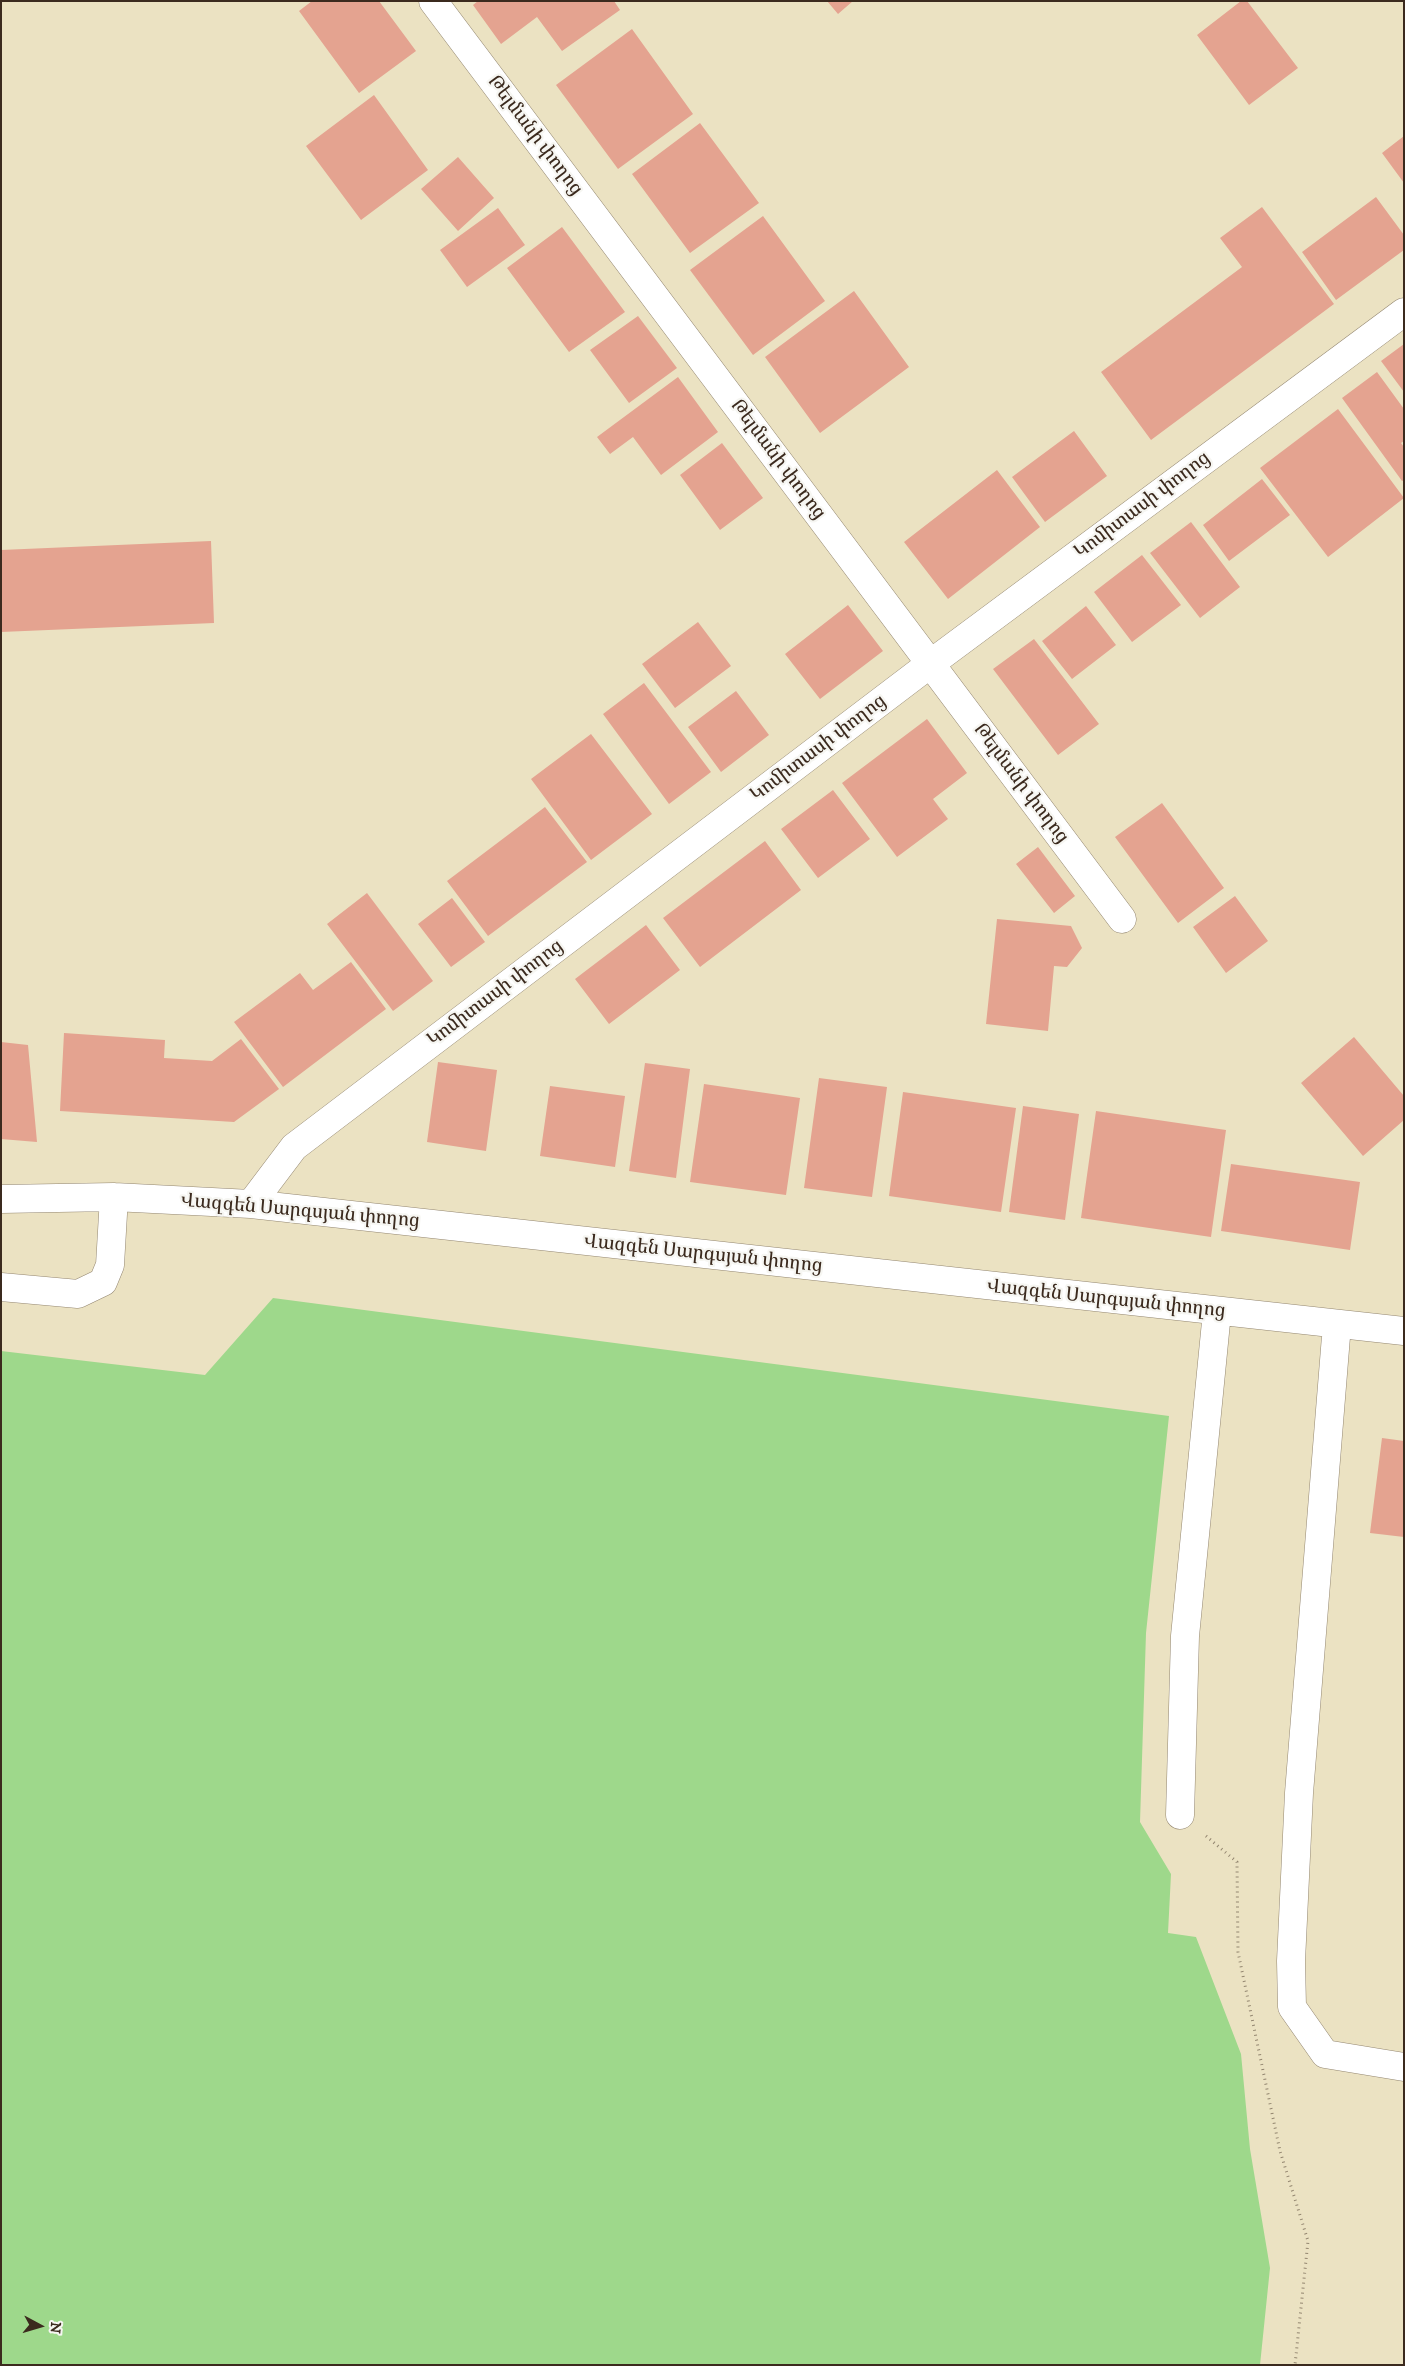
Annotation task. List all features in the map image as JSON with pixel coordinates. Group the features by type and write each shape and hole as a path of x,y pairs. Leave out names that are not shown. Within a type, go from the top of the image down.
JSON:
{"street":[{"name":"Թելմանի փողոց","path":"433,1 1122,919"},
{"name":"Կոմիտասի փողոց","path":"251,1204 294,1147 930,664 1404,312"},
{"name":"Վազգեն Սարգսյան փողոց","path":"1,1199 114,1197 251,1204 1217,1312 1404,1331"},
{"path":"1,1287 78,1294 102,1282 110,1265 114,1197"},
{"path":"1180,1815 1185,1636 1217,1312"},
{"path":"1337,1324 1299,1793 1291,1961 1292,2007 1325,2054 1404,2067"}],"path":[{"path":"1180,1815 1237,1862 1238,1952 1280,2151 1308,2241 1295,2365"}],"green space":[{"path":"273,1298 1169,1416 1146,1633 1140,1822 1171,1874 1168,1933 1196,1937 1241,2054 1250,2149 1270,2268 1260,2365 1,2365 1,1351 205,1375"}],"building":[{"path":"312,1 379,1 416,51 359,93 299,11"},
{"path":"478,1 614,1 620,10 562,51 537,17 501,44 473,5"},
{"path":"827,1 853,1 838,14"},
{"path":"1241,1 1247,1 1298,68 1249,105 1197,35"},
{"path":"632,29 693,114 618,169 556,85"},
{"path":"374,95 428,170 361,220 306,146"},
{"path":"700,123 759,203 690,253 632,174"},
{"path":"1404,136 1404,183 1382,153"},
{"path":"458,157 494,198 458,231 421,189"},
{"path":"1376,197 1404,235 1404,250 1336,300 1302,252"},
{"path":"1262,207 1334,304 1151,440 1101,372 1242,267 1220,238"},
{"path":"498,208 525,245 467,287 440,250"},
{"path":"763,216 825,301 753,355 690,270"},
{"path":"562,227 625,312 569,352 507,268"},
{"path":"854,291 909,367 820,433 765,357"},
{"path":"638,316 677,368 629,403 590,350"},
{"path":"1404,344 1404,392 1381,361"},
{"path":"1377,372 1404,409 1404,441 1401,443 1404,447 1404,480 1402,481 1342,398"},
{"path":"678,377 718,432 661,475 633,437 610,454 597,437"},
{"path":"1338,409 1404,498 1328,557 1260,468"},
{"path":"1074,431 1107,476 1045,522 1012,477"},
{"path":"722,443 763,498 720,530 680,475"},
{"path":"997,470 1040,527 948,599 904,542"},
{"path":"1262,479 1290,515 1229,561 1203,525"},
{"path":"1191,522 1240,587 1200,618 1150,553"},
{"path":"211,541 214,623 1,632 1,550"},
{"path":"1142,555 1181,605 1132,642 1094,592"},
{"path":"848,605 883,651 820,699 785,654"},
{"path":"1086,606 1116,645 1072,679 1042,641"},
{"path":"698,622 731,666 675,708 642,664"},
{"path":"1034,639 1099,724 1058,755 993,669"},
{"path":"644,683 711,772 669,804 603,714"},
{"path":"736,691 769,735 721,772 688,727"},
{"path":"927,719 967,773 933,799 948,819 897,857 842,783"},
{"path":"591,734 652,814 591,860 531,779"},
{"path":"833,790 870,839 818,878 781,829"},
{"path":"1162,803 1224,888 1178,923 1115,837"},
{"path":"545,807 587,862 488,936 447,881"},
{"path":"765,841 801,890 700,967 663,918"},
{"path":"1038,847 1075,896 1054,913 1016,864"},
{"path":"367,893 433,981 393,1011 327,924"},
{"path":"1235,896 1268,941 1226,973 1193,927"},
{"path":"452,898 485,942 451,967 418,924"},
{"path":"997,919 1071,926 1082,948 1067,967 1054,966 1048,1031 986,1024"},
{"path":"646,925 680,970 609,1024 575,979"},
{"path":"351,962 386,1009 283,1087 234,1022 300,973 313,990"},
{"path":"64,1033 165,1040 164,1058 212,1061 241,1039 279,1089 234,1122 60,1111"},
{"path":"1354,1037 1404,1096 1404,1120 1363,1156 1301,1083"},
{"path":"1,1042 28,1045 37,1142 1,1139"},
{"path":"438,1062 497,1070 486,1151 427,1142"},
{"path":"645,1063 690,1069 676,1178 629,1171"},
{"path":"819,1078 887,1087 872,1197 804,1188"},
{"path":"704,1084 800,1098 786,1195 690,1182"},
{"path":"550,1086 625,1096 615,1167 540,1156"},
{"path":"903,1092 1016,1108 1001,1212 889,1196"},
{"path":"1023,1106 1079,1114 1065,1220 1009,1212"},
{"path":"1096,1111 1226,1130 1211,1237 1081,1218"},
{"path":"1231,1164 1360,1182 1350,1250 1221,1231"},
{"path":"1382,1438 1404,1441 1404,1537 1370,1533"}]}
